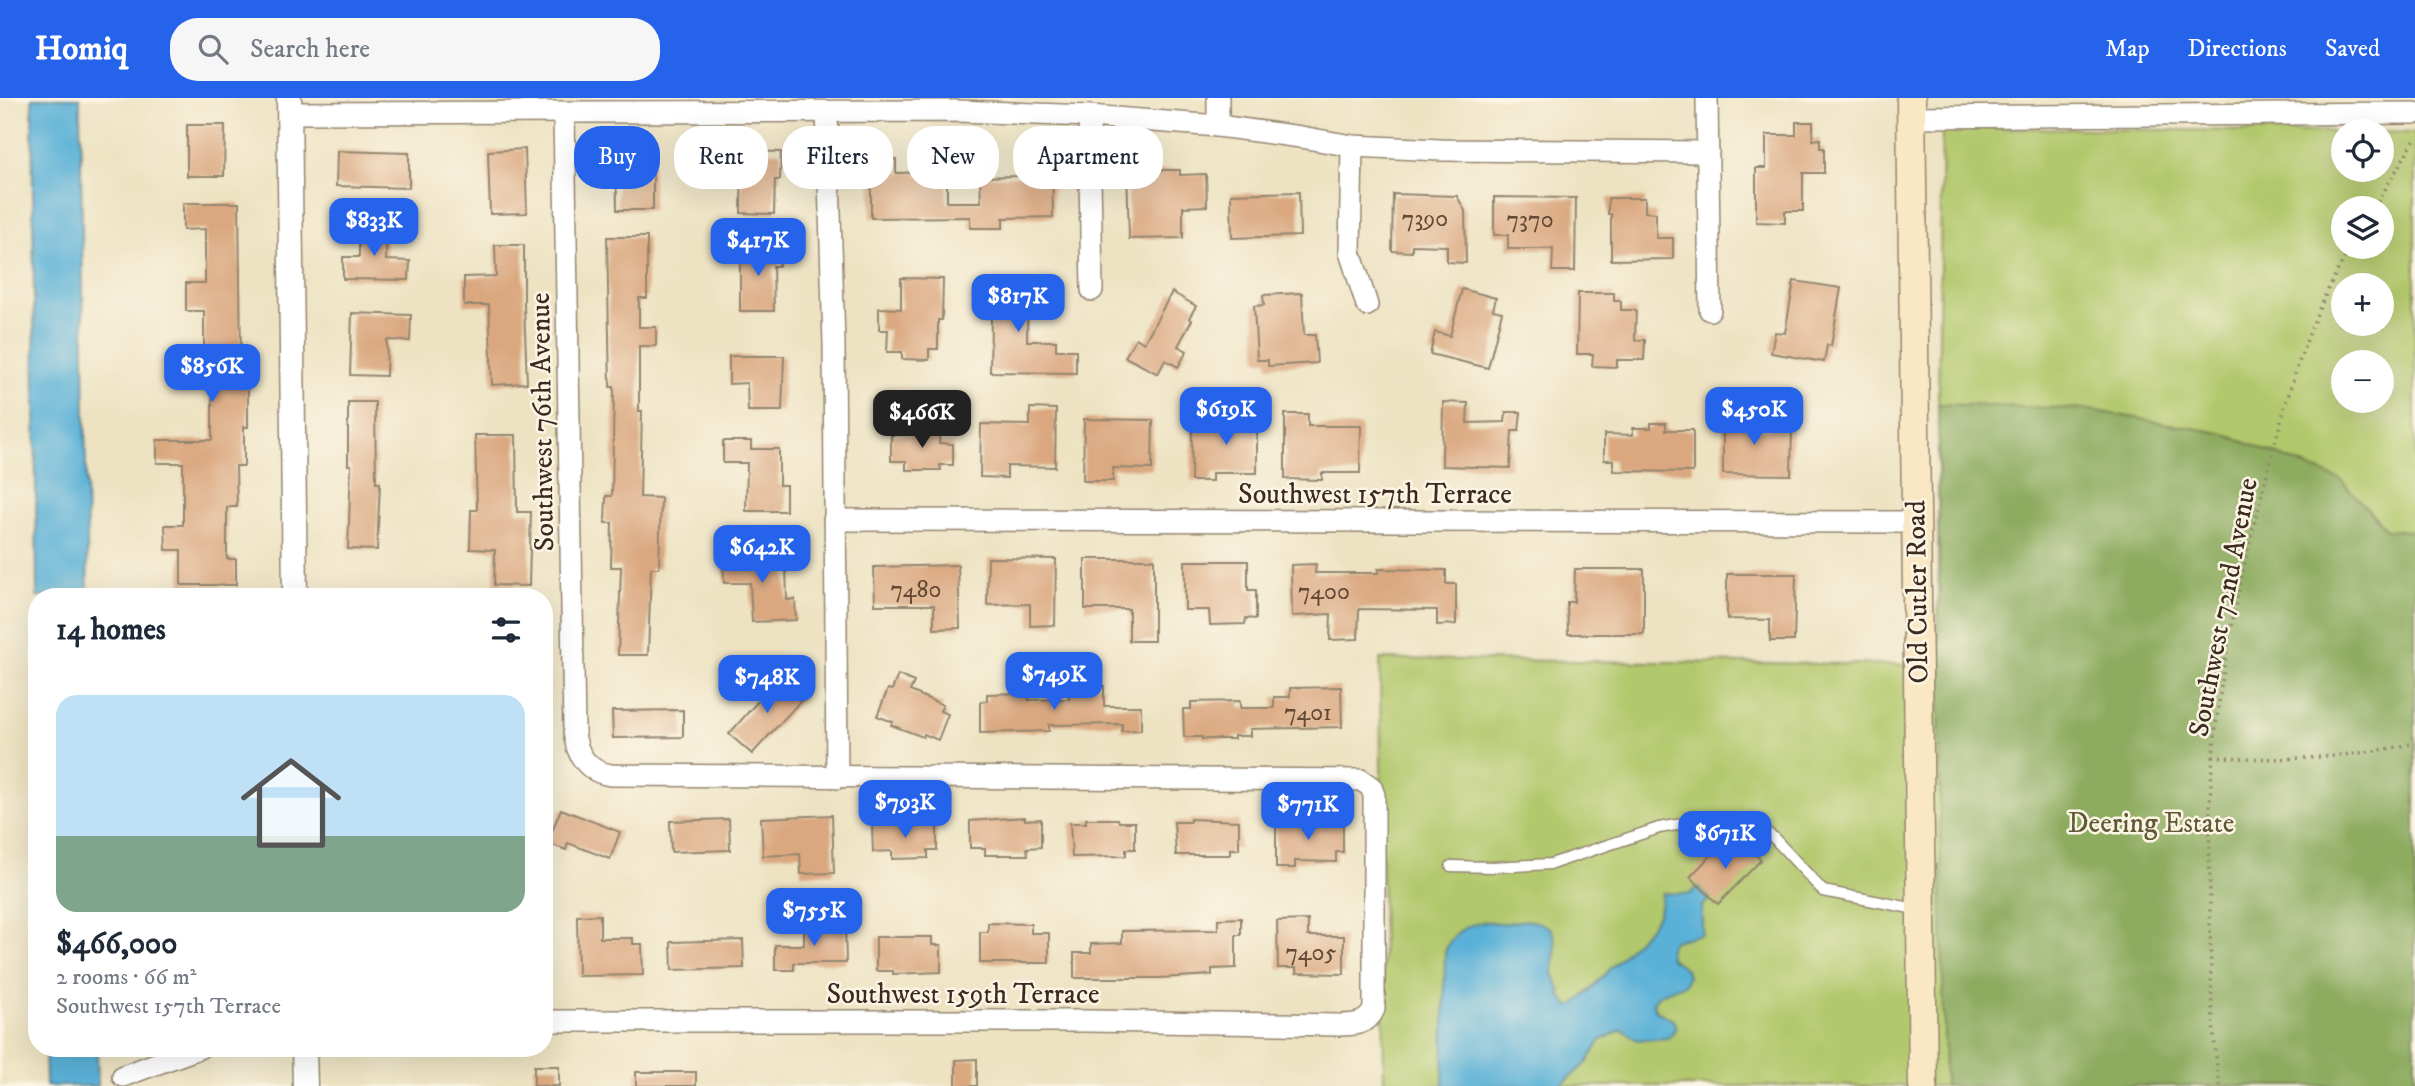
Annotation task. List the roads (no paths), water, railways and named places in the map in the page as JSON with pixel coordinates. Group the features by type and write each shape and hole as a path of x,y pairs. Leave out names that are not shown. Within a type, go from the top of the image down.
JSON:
{"main road":[{"name":"Old Cutler Road","path":"1911,108 1923,1086"}],"street":[{"path":"1217,98 1218,126"},
{"path":"1707,98 1710,310"},
{"path":"295,588 289,105 564,113 827,112 959,104 1218,126 1352,146 1441,150 1708,152"},
{"path":"1911,108 2181,106 2415,113"},
{"path":"827,112 834,344 837,778"},
{"name":"Southwest 76th Avenue","path":"564,113 574,731 577,750 589,767 599,773 611,775 837,778"},
{"path":"1089,116 1092,290"},
{"path":"1352,146 1350,252 1367,304"},
{"name":"Southwest 157th Terrace","path":"834,520 1915,522"},
{"name":"Southwest 159th Terrace","path":"553,1021 1089,1021 1339,1025 1363,1022 1370,1017 1374,1009 1374,795 1365,782 837,778"},
{"path":"123,1076 175,1057"},
{"path":"304,1057 305,1086"}],"lane":[{"path":"1451,866 1551,864 1659,828 1693,822 1747,821 1773,837 1823,891 1921,910"}],"water":[{"path":"32,98 80,98 88,588 37,588"},
{"path":"1697,887 1710,899 1702,906 1702,934 1673,941 1669,948 1670,958 1685,968 1688,976 1685,984 1660,994 1653,1002 1656,1011 1673,1020 1676,1028 1668,1038 1637,1040 1622,1029 1600,1041 1588,1062 1560,1086 1443,1086 1445,953 1460,931 1479,923 1524,920 1550,928 1555,944 1554,975 1561,997 1570,1007 1582,998 1652,925 1659,913 1662,893 1690,894"},
{"path":"45,1057 97,1057 98,1086 46,1086"}],"park label":[{"name":"Deering Estate","path":"2151,822"}]}
